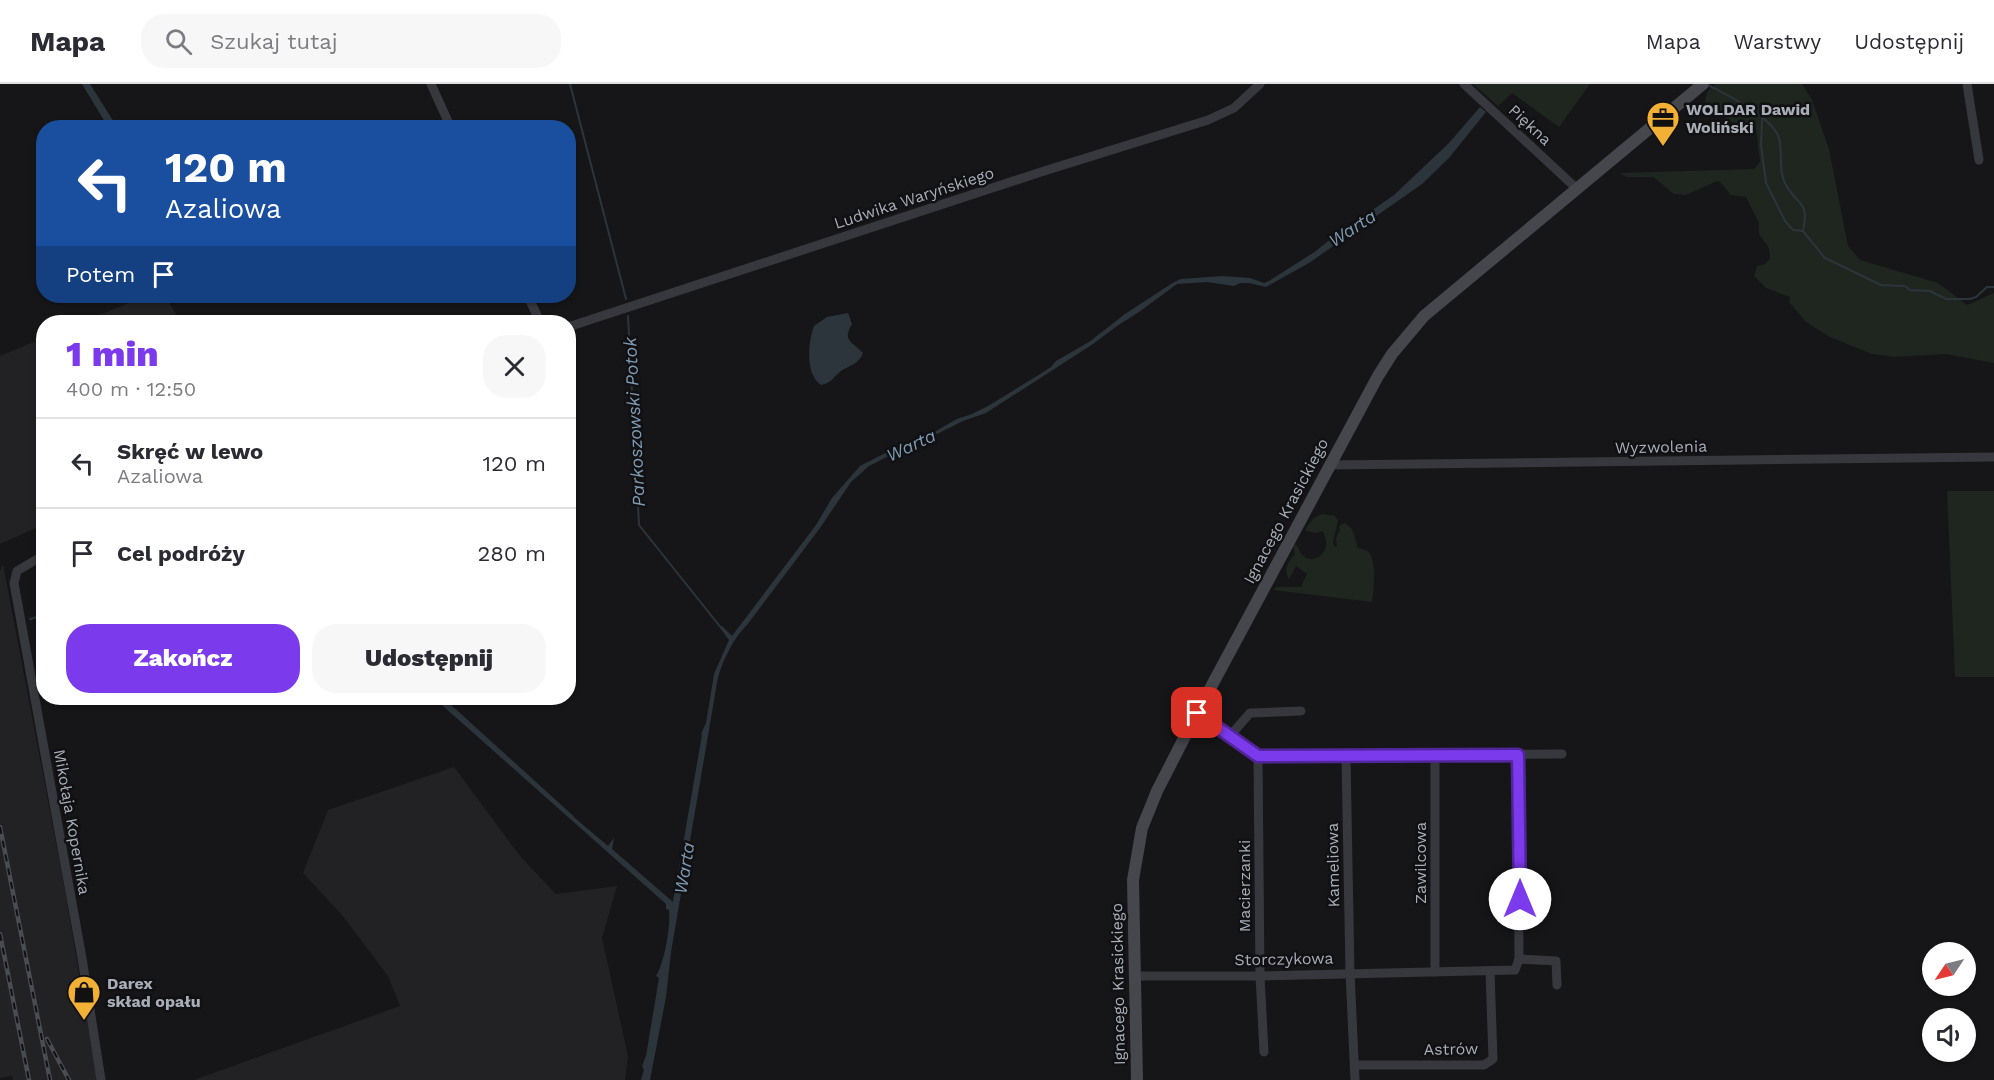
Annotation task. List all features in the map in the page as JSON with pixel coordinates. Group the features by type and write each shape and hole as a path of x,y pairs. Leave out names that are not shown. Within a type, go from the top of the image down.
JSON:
{"street":[{"path":"430,84 447,120"},
{"name":"Ludwika Waryńskiego","path":"576,324 1041,172 1208,120 1234,108 1260,84"},
{"name":"Piękna","path":"1464,84 1576,188"},
{"name":"Ignacego Krasickiego","path":"1137,1080 1133,880 1142,828 1157,791 1197,713 1378,376 1392,354 1424,316 1703,84"},
{"path":"1967,84 1979,160"},
{"name":"Wyzwolenia","path":"1329,465 1994,457"},
{"name":"Mikołaja Kopernika","path":"36,560 17,571 14,583 15,595 82,958 101,1080"},
{"path":"1229,736 1250,713 1300,711"},
{"path":"1197,713 1258,756 1562,754"},
{"name":"Zawilcowa","path":"1435,755 1435,972"},
{"path":"1518,755 1519,959 1556,961 1557,986"},
{"name":"Macierzanki","path":"1258,756 1260,975 1264,1052"},
{"name":"Kameliowa","path":"1346,756 1350,973 1355,1080"},
{"name":"Storczykowa","path":"1134,976 1514,971 1518,967 1519,959"},
{"name":"Astrów","path":"1355,1065 1484,1065 1490,1062 1493,1059 1490,971"}],"shaded area":[{"path":"1473,84 1590,84 1559,127 1512,93 1498,106"},
{"path":"1716,84 1802,84 1812,100 1829,149 1848,246 1860,260 1938,283 1967,305 1994,293 1994,363 1946,354 1894,357 1872,354 1830,337 1806,322 1789,302 1790,297 1766,288 1754,276 1757,266 1765,264 1770,258 1769,248 1759,234 1759,223 1746,197 1731,195 1717,181 1686,195 1674,194 1653,177 1627,177 1619,173 1754,169 1760,162 1755,120 1740,127 1713,111 1705,101 1707,92"},
{"path":"129,303 169,303 177,315 99,315"},
{"path":"36,341 36,528 0,544 0,356"},
{"path":"1947,491 1994,491 1994,677 1955,677"},
{"path":"1322,514 1335,516 1338,521 1333,541 1334,547 1337,546 1339,526 1344,523 1352,530 1358,548 1367,550 1371,555 1374,575 1372,602 1273,590 1277,587 1301,587 1307,574 1296,566 1289,579 1287,575 1288,563 1295,554 1293,544 1305,557 1315,559 1320,556 1326,547 1323,531 1316,533 1306,531 1306,528 1314,518"},
{"path":"3,564 64,885 97,1080 13,1080 12,1076 0,1078 0,571"},
{"path":"454,767 520,856 556,894 617,886 602,938 628,1056 625,1080 194,1080 400,1006 388,976 342,915 303,873 328,810"}],"water":[{"path":"82,84 90,84 113,120 104,120"},
{"name":"Warta","path":"1480,107 1486,112 1449,158 1422,184 1309,263 1266,287 1249,283 1234,286 1207,282 1177,284 1093,344 986,413 916,442 869,466 851,482 820,528 737,636 720,670 671,952 666,997 650,1080 641,1080 659,978 656,976 662,963 668,935 669,910 666,909 666,904 442,705 449,705 608,846 614,838 612,849 673,902 701,734 706,723 714,674 729,640 720,628 722,626 732,636 816,525 832,498 860,466 913,439 934,432 988,406 1089,342 1125,314 1174,282 1181,279 1223,276 1250,278 1264,283 1269,281 1316,251 1333,237 1345,233 1358,220 1394,195 1449,143"},
{"path":"848,313 852,324 848,337 863,353 857,362 821,385 816,380 810,366 809,349 814,326 827,317"}],"waterway":[{"name":"Parkoszowski Potok","path":"570,84 626,299"},
{"path":"1710,86 1749,108 1775,130 1779,138 1783,178 1805,213 1803,231 1825,258 1881,285 1905,286 1910,290 1930,291 1946,299 1970,299 1976,297 1987,287 1994,287"},
{"path":"1762,119 1761,145 1766,183 1785,221 1793,230 1803,231"},
{"name":"Parkoszowski Potok","path":"628,316 639,525 722,629"},
{"path":"30,619 36,617"},
{"path":"450,705 573,817"}],"railway":[{"path":"0,827 50,1080"},
{"path":"0,934 29,1080"},
{"path":"47,1039 69,1080"}],"place":[{"name":"WOLDAR Dawid Woliński","path":"1663,147"},
{"name":"Darex skład opału","path":"84,1021"}],"route":[{"path":"1197,713 1258,756 1518,755 1520,899"}]}
